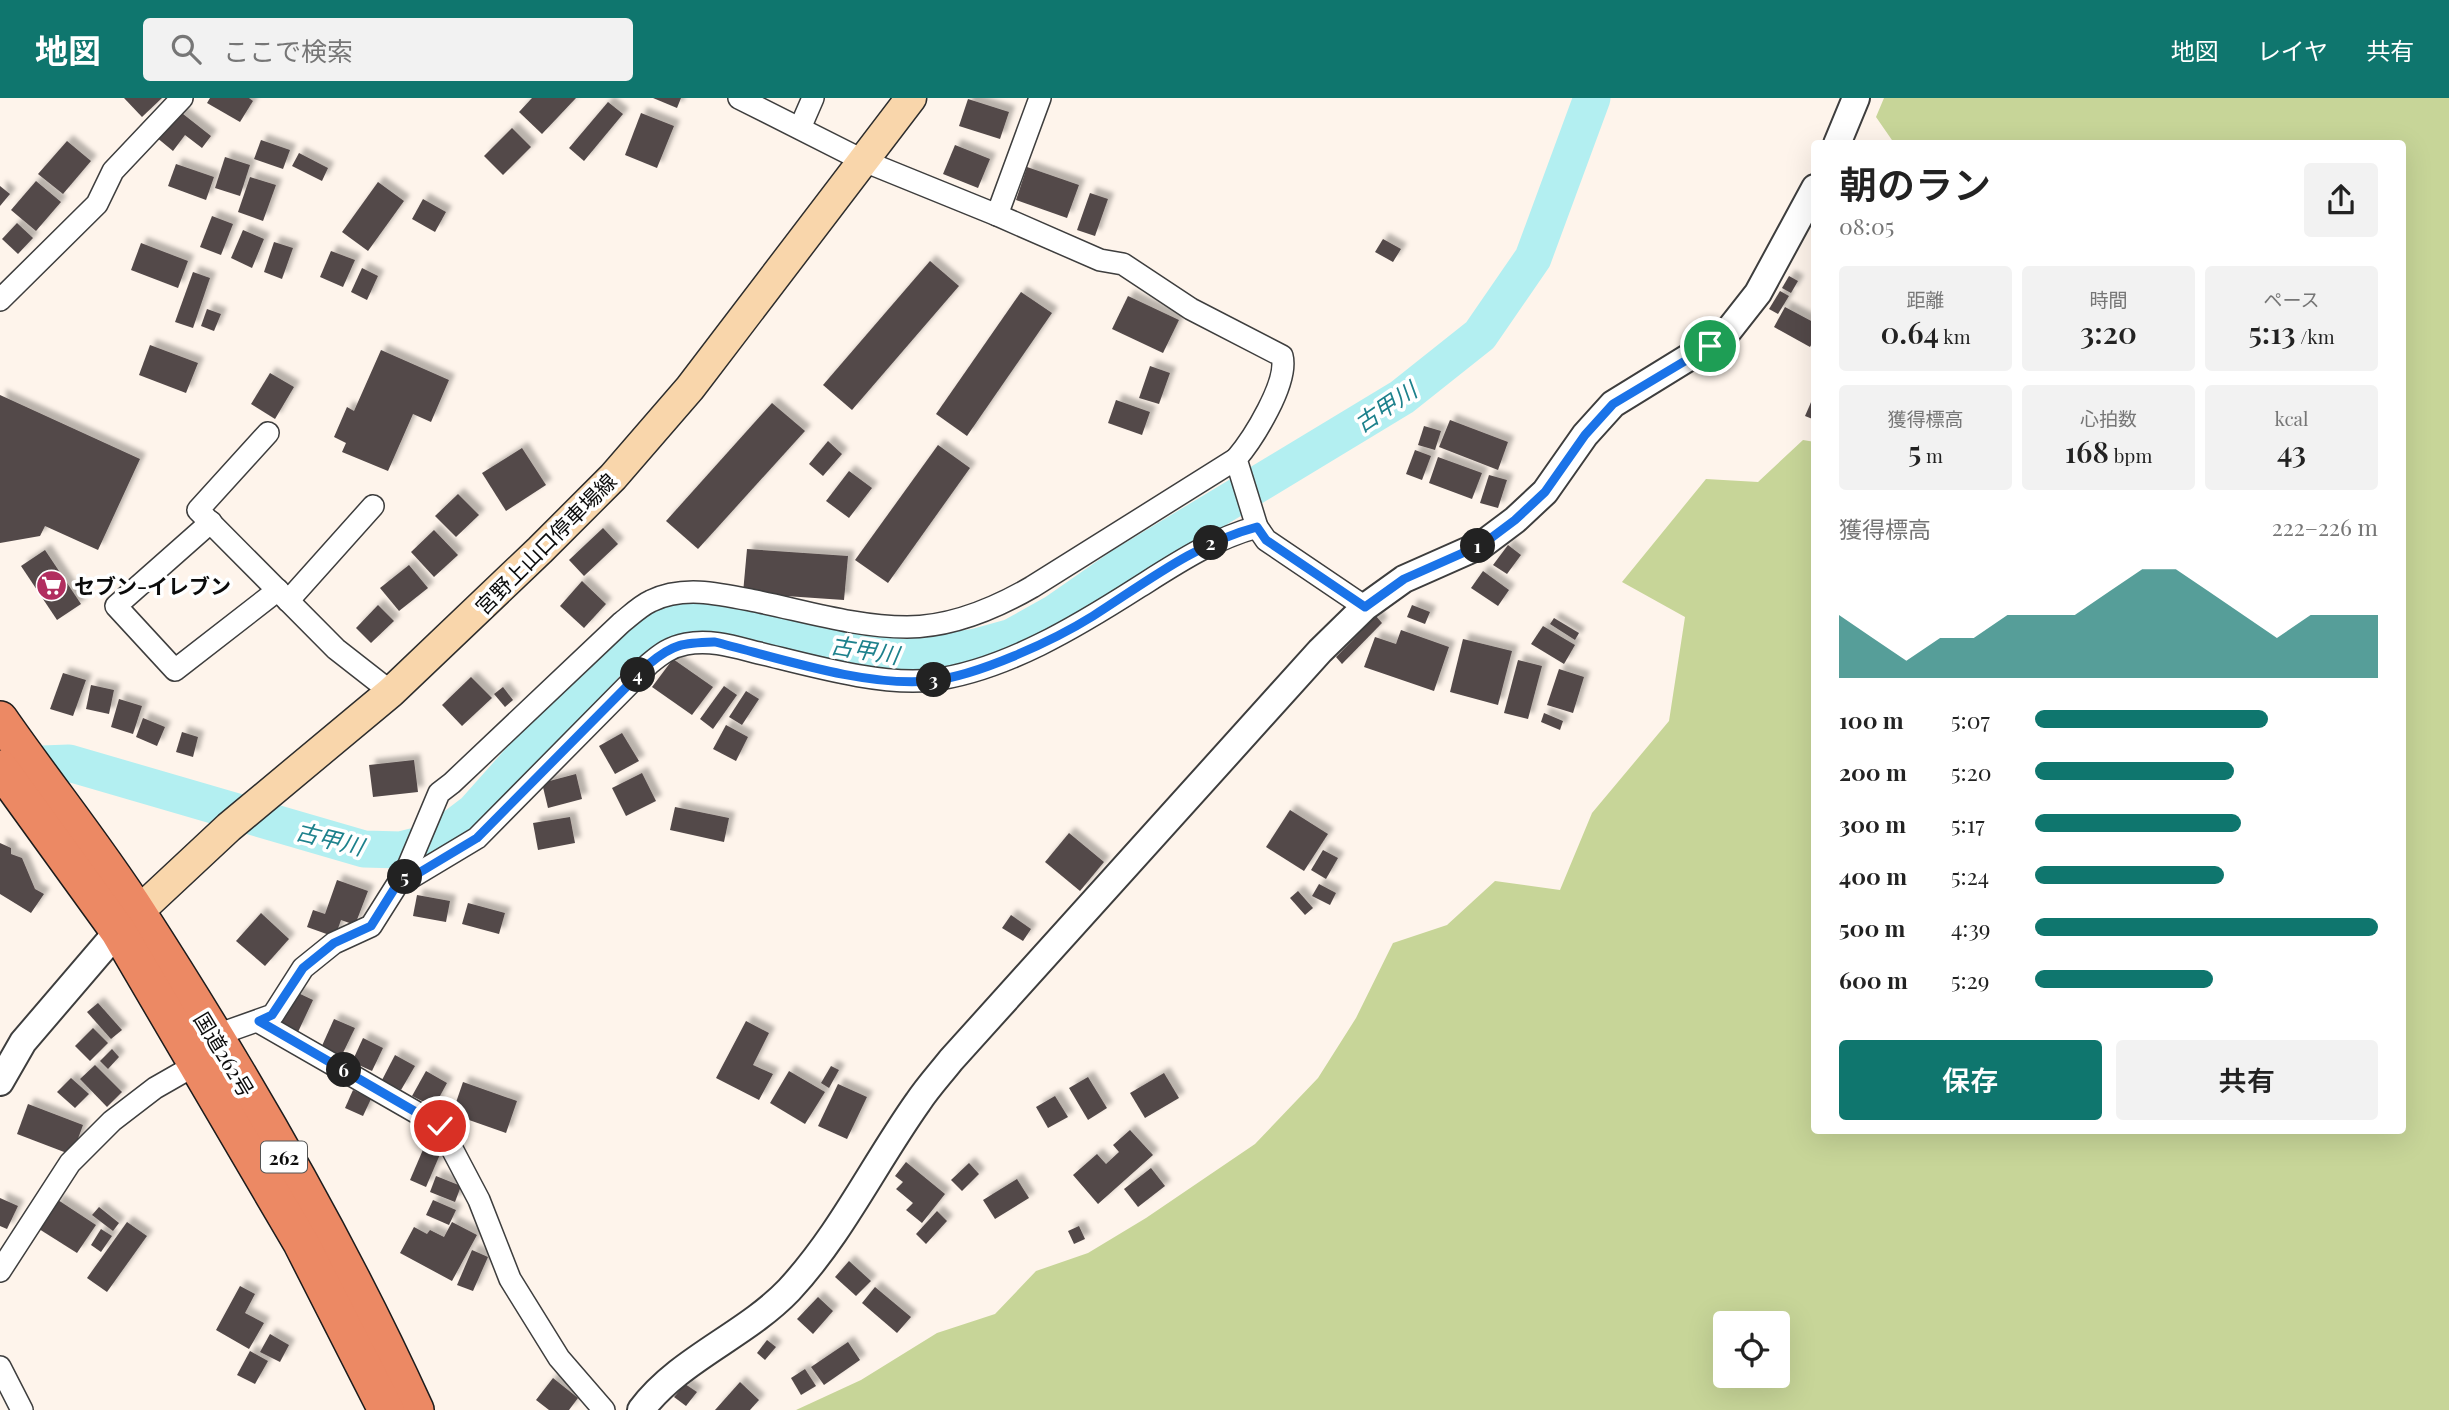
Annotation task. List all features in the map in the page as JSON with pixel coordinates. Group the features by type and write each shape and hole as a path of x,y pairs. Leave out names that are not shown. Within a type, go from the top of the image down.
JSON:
{"highway":[{"name":"国道262号","path":"6,744 38,798 128,921 206,1050 327,1229 416,1410"},
{"name":"国道262号","path":"206,1050 300,1243 386,1410"}],"main road":[{"name":"宮野上山口停車場線","path":"128,921 229,827 391,692 613,477 690,388 911,98"}],"street":[{"path":"0,300 97,204 113,171 182,98"},
{"path":"0,1271 70,1163 112,1121 206,1050 272,1015 303,968 334,943 371,926 404,873 439,793 621,623 651,601 684,591 720,594 873,625 908,627 956,621 1001,605 1237,464 1275,393 1285,365 1282,356 1191,309 1123,264 1100,260 864,161 739,98"},
{"path":"800,128 813,98"},
{"path":"997,215 1040,98"},
{"path":"1839,140 1856,98"},
{"path":"641,1410 681,1372 739,1333 787,1292 820,1253 918,1101 951,1060 1320,651 1365,607 1404,579 1483,544 1515,520 1545,492 1585,435 1613,404 1725,335 1758,293 1811,195"},
{"path":"268,433 198,510 336,649 391,692"},
{"path":"1237,464 1254,519 1266,540 1365,607"},
{"path":"211,522 116,606 175,670 283,596 373,506"},
{"path":"404,873 412,877 477,838 667,649 687,643 715,642 877,678 929,681 969,674 1084,622 1204,547 1237,533 1254,519"},
{"path":"0,1082 23,1042 128,921"},
{"path":"259,1021 440,1126 479,1200 510,1279 559,1358 604,1410"},
{"path":"0,1367 22,1410"}],"green space":[{"path":"1884,98 2449,98 2449,1410 796,1410 861,1380 937,1333 995,1314 1036,1271 1088,1253 1146,1218 1255,1144 1318,1078 1356,1018 1393,943 1447,925 1495,881 1560,890 1592,813 1669,721 1685,617 1622,582 1706,479 1758,482 1803,440 1811,441 1811,1134 2406,1134 2406,140 1892,140 1876,117"}],"building":[{"path":"124,98 162,98 142,117"},
{"path":"210,98 249,98 253,101 240,122 207,103"},
{"path":"532,98 576,98 542,134 519,112"},
{"path":"653,98 681,98 677,108"},
{"path":"968,99 1009,112 1000,139 959,126"},
{"path":"608,102 623,114 584,161 569,148"},
{"path":"178,110 211,136 202,148 185,135 173,151 156,137"},
{"path":"641,113 674,126 657,168 625,155"},
{"path":"512,128 531,147 503,175 484,156"},
{"path":"261,140 290,150 283,169 254,159"},
{"path":"67,141 91,161 63,194 38,174"},
{"path":"955,145 990,159 978,188 943,174"},
{"path":"299,153 328,168 322,181 292,166"},
{"path":"225,157 250,165 240,196 215,188"},
{"path":"176,164 214,177 206,200 168,186"},
{"path":"1027,167 1079,185 1067,218 1016,200"},
{"path":"250,177 276,185 263,221 238,212"},
{"path":"36,181 61,202 36,231 11,210"},
{"path":"378,182 404,201 368,251 342,232"},
{"path":"0,186 10,194 0,206"},
{"path":"1090,193 1108,199 1095,236 1077,230"},
{"path":"423,199 446,212 435,232 412,219"},
{"path":"212,216 233,224 221,255 200,247"},
{"path":"17,223 33,238 18,254 2,239"},
{"path":"243,230 264,239 252,268 231,258"},
{"path":"1383,239 1401,249 1393,262 1375,252"},
{"path":"274,242 293,248 282,279 264,272"},
{"path":"141,243 188,261 178,288 131,270"},
{"path":"331,251 355,260 343,287 320,277"},
{"path":"930,261 959,286 852,410 823,385"},
{"path":"362,268 378,276 367,300 351,292"},
{"path":"193,272 210,278 193,328 175,322"},
{"path":"1789,276 1798,281 1791,293 1782,288"},
{"path":"1780,291 1789,296 1778,314 1769,309"},
{"path":"1021,292 1052,313 967,436 936,414"},
{"path":"1128,296 1179,320 1163,353 1112,329"},
{"path":"1785,307 1811,321 1811,345 1810,347 1774,327"},
{"path":"207,309 221,314 214,331 201,326"},
{"path":"150,345 198,363 186,393 139,375"},
{"path":"381,350 449,380 431,422 413,414 388,471 342,452 346,443 334,437 347,407 354,411"},
{"path":"1150,366 1170,373 1159,404 1139,398"},
{"path":"270,373 294,387 275,419 251,404"},
{"path":"0,395 140,459 98,550 45,526 40,536 0,543"},
{"path":"1116,400 1150,412 1142,435 1108,423"},
{"path":"1811,402 1811,418 1805,416"},
{"path":"772,403 805,431 698,549 666,521"},
{"path":"1450,420 1508,442 1498,470 1439,447"},
{"path":"1424,426 1441,431 1435,450 1418,445"},
{"path":"828,441 842,454 823,476 809,464"},
{"path":"938,445 970,468 888,583 855,560"},
{"path":"522,448 546,485 506,511 482,473"},
{"path":"1415,450 1431,456 1422,480 1406,474"},
{"path":"1438,457 1482,473 1472,499 1429,483"},
{"path":"849,471 872,488 849,518 826,501"},
{"path":"1489,475 1507,480 1498,508 1480,503"},
{"path":"458,494 479,515 456,537 435,516"},
{"path":"603,528 618,544 584,576 569,560"},
{"path":"434,530 458,555 434,577 411,552"},
{"path":"1508,545 1521,555 1507,574 1493,565"},
{"path":"747,549 848,556 844,600 743,593"},
{"name":"セブン-イレブン","path":"45,550 81,604 57,620 21,566"},
{"path":"409,565 428,588 399,611 380,588"},
{"path":"1483,571 1509,590 1498,606 1471,588"},
{"path":"582,581 606,604 584,628 560,606"},
{"path":"378,605 394,621 371,643 356,628"},
{"path":"1412,605 1430,612 1425,624 1407,617"},
{"path":"1376,616 1382,623 1342,664 1336,657"},
{"path":"1554,618 1579,633 1575,640 1550,624"},
{"path":"1543,626 1575,645 1564,664 1531,644"},
{"path":"1401,630 1449,647 1434,691 1364,667 1375,637 1396,644"},
{"path":"1463,639 1512,651 1498,705 1450,692"},
{"path":"673,659 713,687 692,715 652,687"},
{"path":"1518,660 1542,666 1528,719 1504,713"},
{"path":"1559,669 1584,677 1573,713 1547,705"},
{"path":"63,673 86,680 73,716 50,709"},
{"path":"471,677 492,698 462,726 442,705"},
{"path":"91,685 114,690 109,714 86,709"},
{"path":"724,686 737,695 713,729 700,719"},
{"path":"503,687 513,700 505,707 494,694"},
{"path":"746,691 759,699 742,725 729,717"},
{"path":"119,699 142,706 133,734 111,727"},
{"path":"1544,713 1563,721 1560,730 1541,722"},
{"path":"143,718 165,727 157,746 136,737"},
{"path":"726,725 748,737 736,761 713,749"},
{"path":"182,732 198,737 193,757 176,752"},
{"path":"622,733 639,761 615,774 599,746"},
{"path":"414,760 418,792 373,797 369,765"},
{"path":"642,773 656,801 626,816 612,788"},
{"path":"576,774 582,799 548,808 542,783"},
{"path":"675,807 729,818 724,842 670,830"},
{"path":"1290,810 1328,834 1304,871 1266,847"},
{"path":"570,817 575,843 538,850 533,823"},
{"path":"1069,833 1104,862 1080,891 1045,862"},
{"path":"0,843 11,848 11,854 22,858 35,889 44,894 31,913 0,894"},
{"path":"1323,850 1338,858 1326,879 1311,870"},
{"path":"337,880 368,891 355,925 341,920 335,937 307,927 313,910 325,914"},
{"path":"1319,884 1336,893 1330,905 1312,896"},
{"path":"1298,891 1313,908 1305,915 1290,898"},
{"path":"417,895 450,901 446,922 413,916"},
{"path":"468,903 505,913 499,934 462,924"},
{"path":"261,913 289,939 265,966 236,941"},
{"path":"1011,915 1031,929 1023,941 1002,928"},
{"path":"296,992 313,1000 298,1032 281,1024"},
{"path":"98,1003 122,1030 111,1039 87,1012"},
{"path":"334,1019 355,1028 341,1057 321,1048"},
{"path":"746,1021 769,1033 753,1065 773,1074 759,1100 716,1078"},
{"path":"93,1028 108,1043 90,1061 75,1046"},
{"path":"363,1038 383,1048 372,1071 352,1062"},
{"path":"112,1049 119,1057 108,1069 100,1061"},
{"path":"395,1055 415,1066 401,1090 382,1080"},
{"path":"95,1065 122,1092 107,1107 80,1079"},
{"path":"831,1066 839,1070 829,1088 821,1083"},
{"path":"426,1071 447,1083 434,1107 412,1096"},
{"path":"789,1071 825,1092 805,1124 770,1103"},
{"path":"1164,1073 1179,1098 1145,1118 1130,1093"},
{"path":"1088,1077 1107,1108 1088,1120 1069,1088"},
{"path":"71,1078 89,1094 75,1108 57,1092"},
{"path":"463,1082 517,1101 506,1133 452,1114"},
{"path":"838,1084 867,1097 847,1139 818,1126"},
{"path":"353,1090 371,1099 363,1116 345,1108"},
{"path":"1055,1096 1068,1117 1048,1128 1036,1107"},
{"path":"28,1104 83,1125 72,1155 17,1134"},
{"path":"1130,1130 1153,1155 1098,1204 1073,1175 1097,1154 1106,1164 1119,1152 1113,1145"},
{"path":"425,1145 441,1152 426,1187 410,1180"},
{"path":"906,1162 945,1194 922,1223 906,1210 913,1203 896,1189 903,1182 895,1176"},
{"path":"969,1163 979,1174 962,1191 951,1180"},
{"path":"1151,1168 1165,1186 1138,1207 1124,1189"},
{"path":"436,1176 461,1186 455,1202 430,1192"},
{"path":"1017,1179 1029,1198 995,1219 983,1200"},
{"path":"0,1198 18,1206 7,1229 0,1226"},
{"path":"58,1200 96,1225 77,1253 39,1229"},
{"path":"433,1200 456,1210 449,1225 426,1215"},
{"path":"99,1207 119,1223 113,1231 92,1215"},
{"path":"937,1211 947,1221 926,1244 916,1234"},
{"path":"127,1222 147,1236 107,1292 87,1278"},
{"path":"452,1222 477,1235 452,1281 400,1253 414,1227 427,1234 430,1230 444,1237"},
{"path":"1079,1226 1085,1239 1074,1244 1068,1231"},
{"path":"101,1229 112,1236 101,1252 91,1245"},
{"path":"472,1250 488,1257 473,1291 457,1285"},
{"path":"849,1261 871,1281 856,1296 835,1277"},
{"path":"240,1286 255,1294 245,1313 264,1323 249,1349 216,1330"},
{"path":"875,1287 911,1317 897,1333 862,1303"},
{"path":"818,1297 833,1311 813,1334 797,1319"},
{"path":"270,1334 289,1345 280,1362 260,1352"},
{"path":"767,1340 776,1347 765,1360 757,1353"},
{"path":"848,1342 860,1360 824,1385 811,1367"},
{"path":"250,1351 268,1361 255,1384 237,1375"},
{"path":"805,1369 816,1386 801,1395 791,1378"},
{"path":"553,1378 578,1398 569,1410 549,1410 536,1400"},
{"path":"740,1382 759,1400 750,1410 715,1410"},
{"path":"685,1384 697,1392 686,1406 674,1397"}],"waterway":[{"name":"古甲川","path":"5,767 69,763 364,849 401,850 436,841 474,812 622,646 663,624 704,621 903,658 976,647 1012,637 1055,613 1124,565 1402,397 1480,335 1533,258 1592,98"}],"place":[{"name":"セブン-イレブン","path":"51,585"}],"route":[{"path":"440,1126 259,1021 272,1015 303,968 334,943 371,926 401,878 412,877 477,838 667,649 687,643 715,642 829,670 877,678 929,681 969,674 1084,622 1204,547 1257,527 1266,540 1365,607 1404,579 1483,544 1515,520 1545,492 1585,435 1613,404 1710,346"}]}
